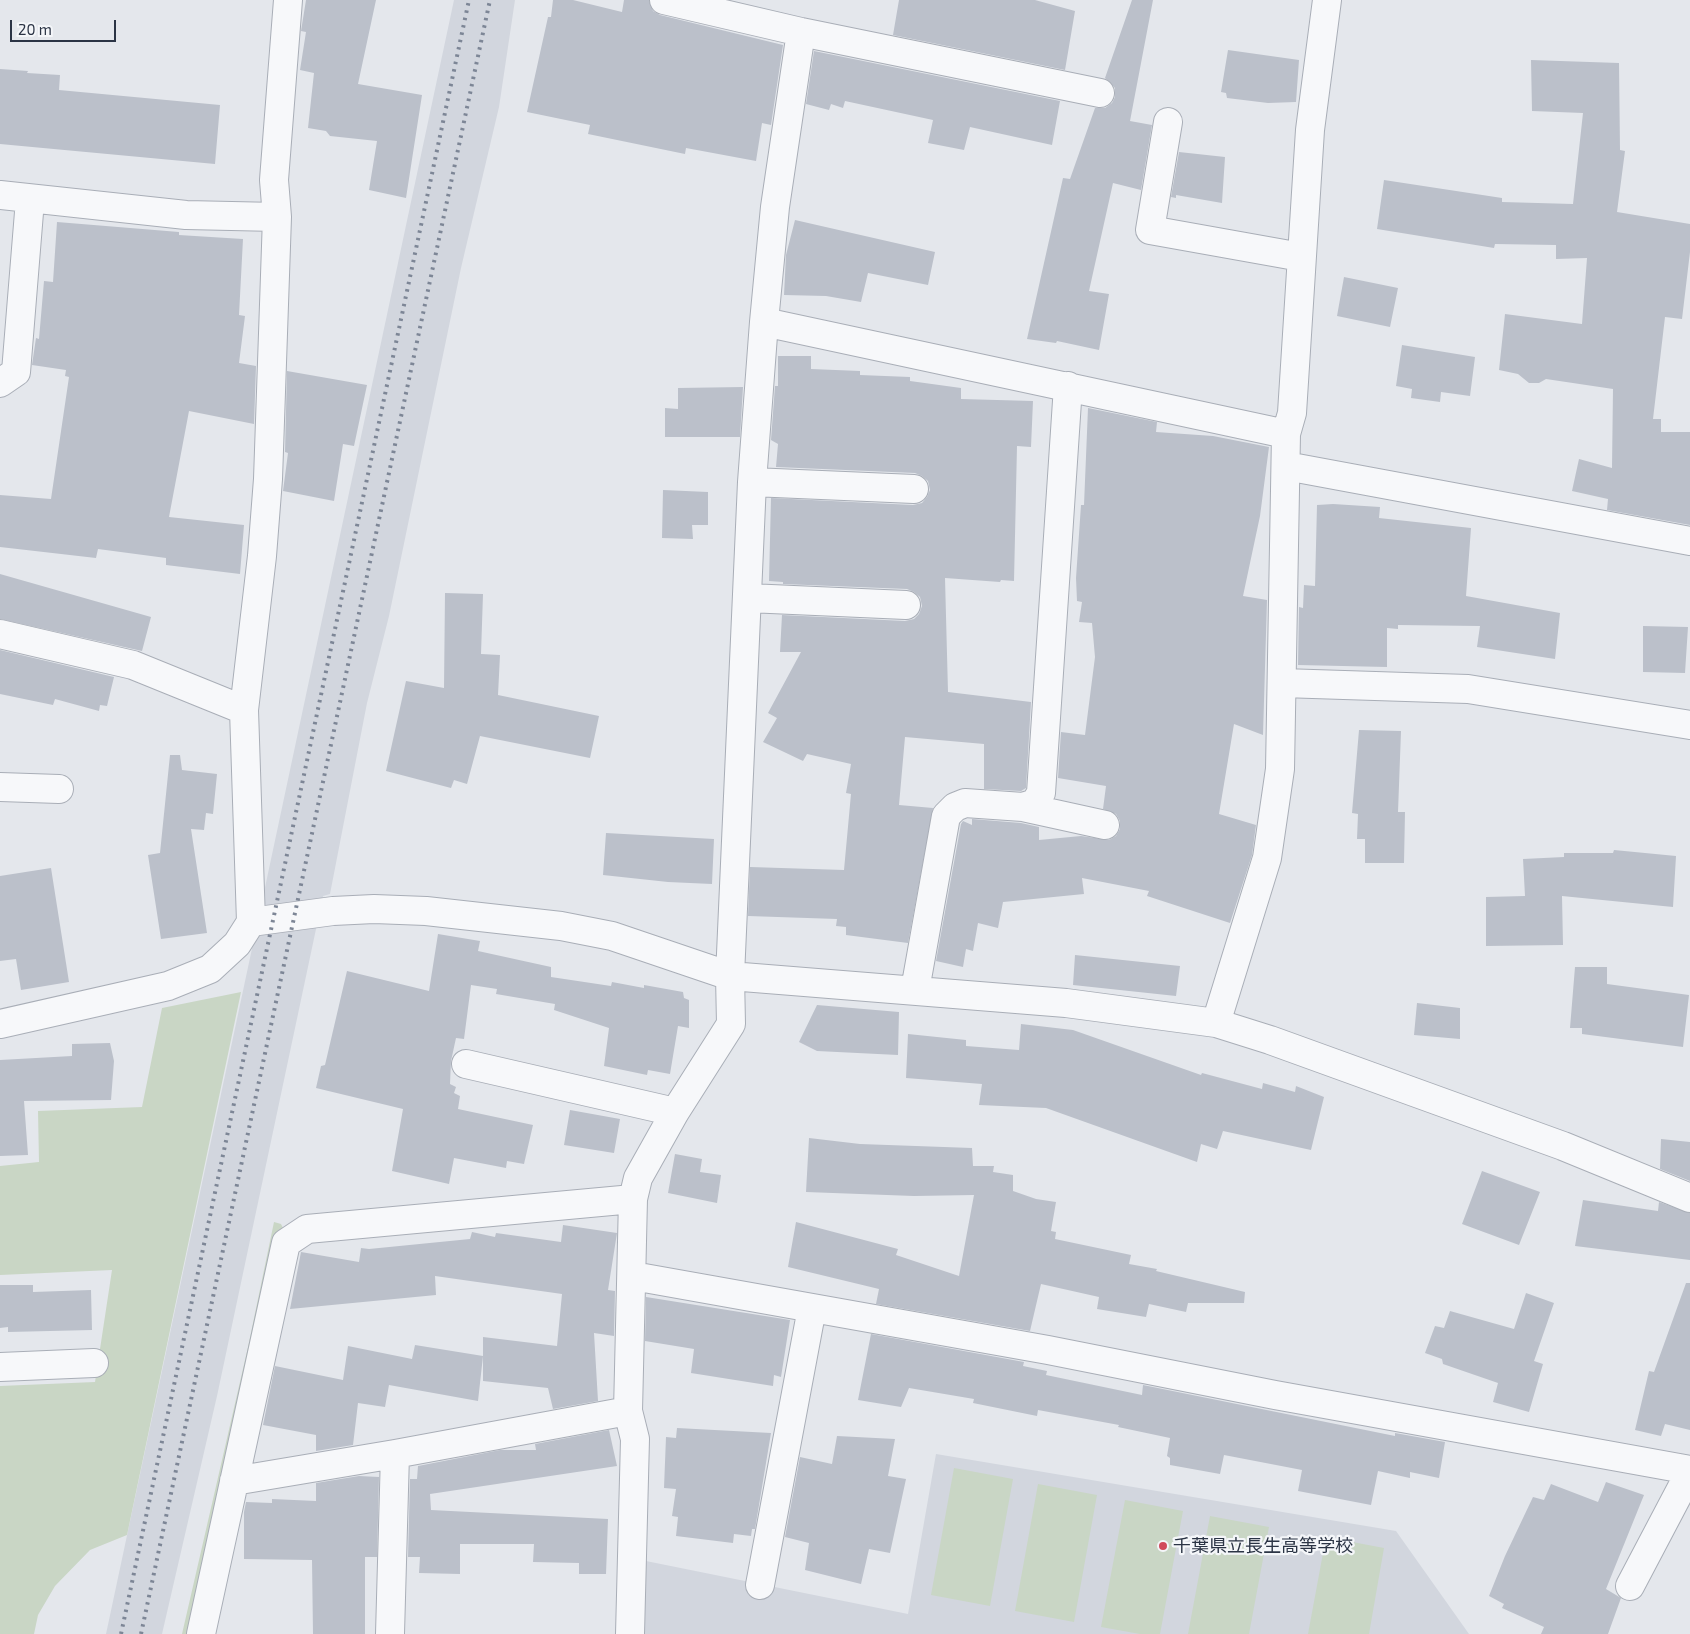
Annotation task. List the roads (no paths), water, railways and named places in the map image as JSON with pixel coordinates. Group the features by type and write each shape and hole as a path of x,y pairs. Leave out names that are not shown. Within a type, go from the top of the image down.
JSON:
{"street":[{"path":"0,1024 168,986 210,969 237,944 251,922 244,710 262,556 268,479 277,217 274,180 288,0"},
{"path":"664,0 801,32 1100,93"},
{"path":"1216,1023 1267,858 1280,769 1286,434 1292,413 1310,130 1327,0"},
{"path":"630,1634 636,1439 628,1411 633,1199 638,1178 675,1112 731,1024 730,976 752,482 775,208 801,32"},
{"path":"1168,122 1150,230 1301,256"},
{"path":"0,195 30,200 186,215 277,217"},
{"path":"0,383 16,372 30,200"},
{"path":"764,322 1286,434"},
{"path":"1022,807 1035,803 1041,793 1068,386"},
{"path":"1286,466 1690,541"},
{"path":"752,482 914,489"},
{"path":"748,598 906,605"},
{"path":"0,634 133,664 244,710"},
{"path":"1282,683 1468,689 1690,726"},
{"path":"0,787 59,788"},
{"path":"915,990 946,816 955,807 965,803 1022,807 1105,824"},
{"path":"251,922 333,911 374,909 426,911 561,926 612,936 730,976 1066,1003 1216,1023 1270,1040 1563,1146 1690,1198"},
{"path":"466,1064 675,1112"},
{"path":"201,1634 286,1243 307,1229 633,1199"},
{"path":"632,1276 1690,1471 1630,1586"},
{"path":"760,1584 812,1308"},
{"path":"0,1366 94,1363"},
{"path":"234,1481 395,1454 628,1411"},
{"path":"390,1634 395,1454"}],"railway":[{"path":"121,1634 469,0"},
{"path":"141,1634 490,0"}],"place":[{"name":"千葉県立長生高等学校","path":"1163,1546"}]}
